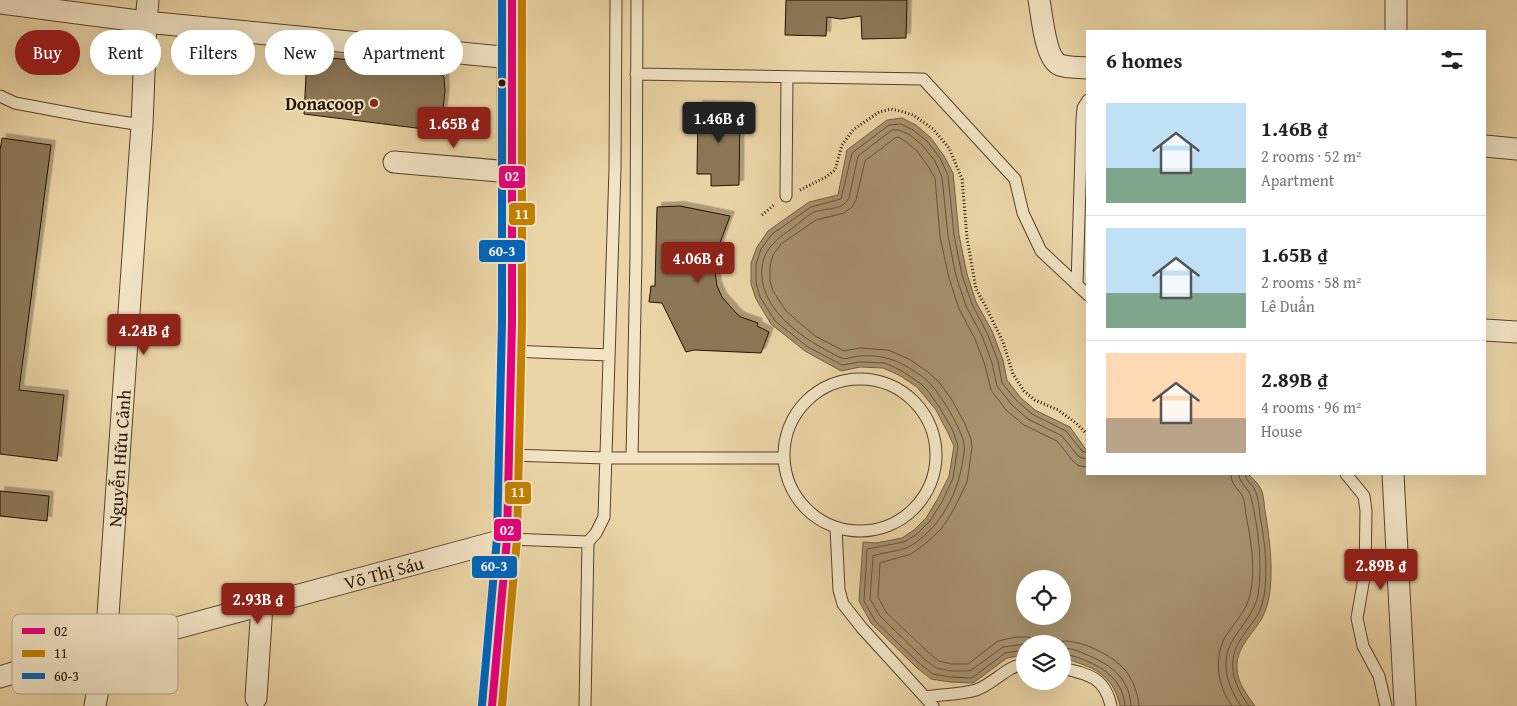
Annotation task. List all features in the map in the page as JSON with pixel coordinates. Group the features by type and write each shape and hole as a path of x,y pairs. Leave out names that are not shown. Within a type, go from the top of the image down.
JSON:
{"main road":[{"path":"492,706 507,539 511,351 512,0"}],"street":[{"name":"Nguyễn Hữu Cảnh","path":"108,614 142,125 148,0"},
{"path":"1039,0 1049,50 1053,59 1060,65 1086,68"},
{"path":"1396,0 1396,30"},
{"path":"0,3 146,22 511,58"},
{"path":"1486,146 1517,149"},
{"path":"394,162 511,172"},
{"path":"1486,330 1517,332"},
{"path":"1393,475 1405,706"},
{"name":"Võ Thị Sáu","path":"178,628 507,539"},
{"path":"256,698 262,605"},
{"name":"Võ Thị Sáu","path":"0,677 12,673"}],"lane":[{"path":"585,706 588,542 596,534 604,517 615,169 616,0"},
{"path":"632,458 637,0"},
{"path":"636,74 923,79 1014,179 1023,213 1041,251 1086,293"},
{"path":"786,196 787,77"},
{"path":"0,96 15,103 142,125"},
{"path":"1077,285 1082,119 1083,108 1086,103"},
{"path":"615,169 636,170"},
{"path":"511,351 609,355"},
{"path":"865,378 891,385 912,399 928,420 936,444 935,470 926,494 909,514 887,526 862,532 836,528 815,517 798,501 787,480 783,458 786,432 797,409 816,392 840,381 865,378"},
{"path":"509,455 606,458 783,458"},
{"path":"1347,475 1364,496 1366,511 1365,572 1358,618 1363,646 1379,676 1386,706"},
{"path":"836,528 839,590 844,604 862,628 933,706"},
{"path":"507,539 588,542"},
{"path":"925,697 977,690 1016,665"},
{"path":"1071,670 1087,674 1101,683 1109,695 1111,706"}],"path":[{"path":"762,215 786,196 826,177 835,170 842,145 853,130 879,112 900,111 913,115 925,122 933,128 949,148 962,180 967,238 976,290 1003,342 1013,374 1024,391 1035,400 1058,410 1086,433"}],"water":[{"path":"902,118 916,125 931,138 953,173 959,235 967,274 976,302 992,331 1003,360 1007,380 1021,398 1035,410 1070,427 1086,450 1086,475 1249,475 1260,487 1269,536 1270,594 1262,618 1242,647 1237,660 1237,673 1246,693 1255,706 1120,706 1117,695 1107,679 1092,668 1071,661 1071,635 1016,635 1016,656 1007,658 973,683 931,679 871,623 859,601 863,542 876,543 902,538 914,530 926,518 949,476 954,446 936,410 917,387 899,375 883,368 860,367 841,371 805,351 771,324 756,299 751,284 751,263 757,247 768,231 809,202 838,195 847,150 887,120"}],"building":[{"path":"786,0 907,0 906,38 862,39 861,16 841,19 827,17 826,36 785,35"},
{"name":"Donacoop","path":"334,58 344,59 344,75 442,75 444,77 445,92 440,131 304,114 306,75 334,75"},
{"path":"698,105 740,106 739,185 711,186 711,174 697,174"},
{"path":"2,138 51,145 19,390 64,395 57,461 0,454 0,150"},
{"path":"680,206 730,216 720,243 715,271 717,286 722,297 736,313 741,317 758,323 757,326 769,332 761,353 694,350 686,352 662,303 649,302 651,286 655,286 657,207"},
{"path":"0,491 49,496 47,521 0,516"}],"transit line":[{"name":"60-3","path":"482,705 497,538 502,322 502,0"},
{"name":"02","path":"492,706 507,539 512,322 512,0"},
{"name":"11","path":"502,706 517,539 522,322 522,0"}],"place":[{"name":"Donacoop","path":"374,103"}]}
